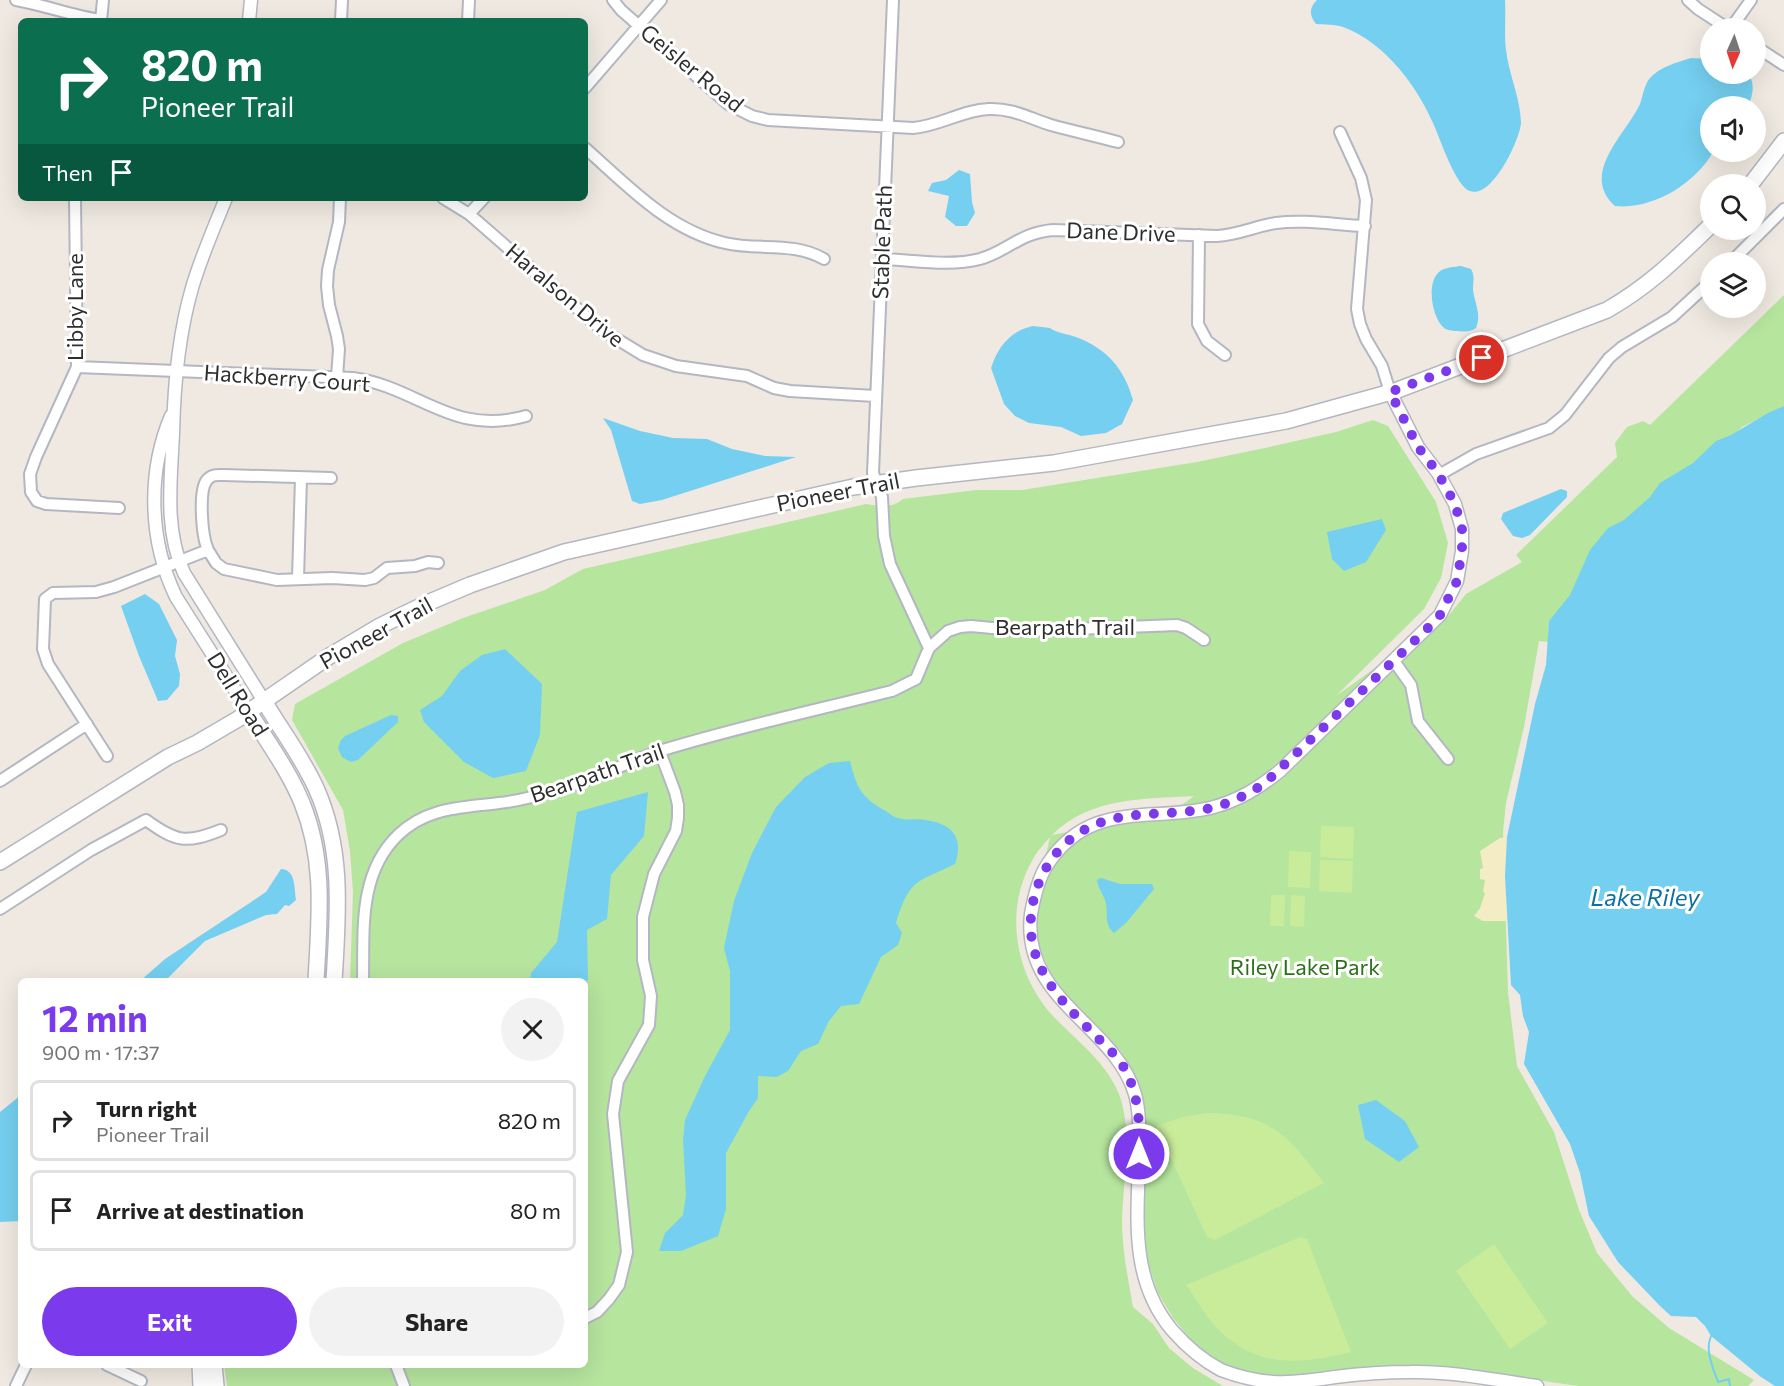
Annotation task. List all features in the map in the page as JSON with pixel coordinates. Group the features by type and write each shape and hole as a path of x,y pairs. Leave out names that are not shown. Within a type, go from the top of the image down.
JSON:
{"main road":[{"path":"1759,174 1784,141"},
{"name":"Pioneer Trail","path":"0,862 168,757 198,744 264,702 327,657 381,626 424,604 517,567 613,540 877,483 1044,464 1101,455 1286,421 1390,392 1607,310 1653,280 1700,235"},
{"name":"Dell Road","path":"264,702 316,788 329,824 337,863 338,883 334,978"},
{"name":"Dell Road","path":"249,712 291,780 302,802 312,832 320,869 316,978"},
{"path":"200,1368 201,1386"},
{"path":"214,1368 216,1386"}],"street":[{"path":"16,0 91,18"},
{"path":"101,18 103,0"},
{"path":"249,18 252,0"},
{"path":"341,18 342,0"},
{"path":"468,18 469,0"},
{"name":"Geisler Road","path":"613,0 639,26 728,104 752,116 785,123 924,127 975,110 1005,109 1021,112 1048,124 1118,142"},
{"path":"588,85 661,0"},
{"name":"Stable Path","path":"877,483 873,473 875,396 893,0"},
{"path":"1688,0 1713,18"},
{"path":"1737,18 1751,0"},
{"path":"1766,53 1784,64"},
{"path":"1340,132 1363,183 1366,200 1357,309 1360,324 1382,366 1390,392 1418,447 1439,475 1455,504 1462,529 1462,551 1457,581 1440,615 1264,784 1246,795 1207,809 1114,818 1094,824 1076,835 1047,865 1039,883 1030,924 1032,945 1038,965 1048,983 1074,1015 1122,1064 1129,1078 1136,1096 1138,1116 1137,1232 1144,1279 1153,1302 1166,1322 1190,1348 1220,1369 1242,1378 1264,1383 1288,1384 1367,1374 1413,1372 1485,1378 1537,1386"},
{"path":"588,151 654,208 688,231 728,244 802,249 824,259"},
{"name":"Libby Lane","path":"75,201 77,367 30,474 31,492 37,501 46,504 119,508"},
{"name":"Dell Road","path":"225,201 192,289 186,315 172,412 169,508 179,561 201,601 264,702"},
{"path":"338,377 339,349 327,286 339,222 340,201"},
{"name":"Haralson Drive","path":"448,201 469,214 602,330 643,355 684,368 747,376 774,388 790,391 875,396"},
{"path":"469,214 481,201"},
{"path":"1741,252 1784,209"},
{"name":"Dane Drive","path":"882,260 971,261 994,253 1030,234 1053,230 1229,236 1265,225 1290,222 1365,226"},
{"path":"1199,235 1198,324 1207,341 1225,355"},
{"path":"1439,475 1476,454 1550,428 1565,415 1608,358 1672,317 1700,291"},
{"name":"Hackberry Court","path":"77,367 338,377 378,383 452,416 493,422 510,421 526,416"},
{"name":"Dell Road","path":"172,412 164,432 154,500 155,531 164,567 176,597 249,712"},
{"path":"331,478 224,475 209,478 203,487 202,531 208,550 216,563 233,572 277,580 298,578 365,580 374,578 387,568 415,566 428,562 438,563"},
{"path":"298,578 301,478"},
{"path":"877,483 882,497 884,536 890,564 928,648"},
{"path":"107,756 45,657 43,649 45,599 53,593 96,592 208,550"},
{"name":"Bearpath Trail","path":"363,978 368,889 374,870 383,852 397,836 411,824 429,814 448,808 501,803 565,788 660,752 892,691 916,679 928,648 948,631 960,627 971,626 1023,632 1178,625 1204,640"},
{"path":"1394,661 1408,679 1418,721 1448,759"},
{"path":"0,781 87,724"},
{"path":"588,1316 597,1312 619,1285 627,1252 613,1114 618,1081 649,1025 651,996 644,960 643,916 654,874 676,831 678,818 675,792 660,752"},
{"path":"0,909 92,850 146,820 166,834 183,839 200,838 220,830"},
{"path":"16,1386 25,1368"},
{"path":"113,1368 141,1381"},
{"path":"397,1368 404,1386"}],"green space":[{"name":"Riley Lake Park","path":"1784,295 1784,406 1742,427 1549,621 1548,642 1539,641 1524,727 1506,803 1503,832 1508,992 1517,1066 1554,1132 1579,1210 1597,1253 1632,1296 1669,1328 1754,1380 1748,1386 1578,1386 1427,1366 1362,1367 1291,1378 1264,1377 1240,1371 1217,1361 1191,1340 1173,1318 1158,1293 1148,1263 1143,1232 1146,1118 1140,1088 1121,1051 1061,999 1030,924 1050,837 1033,859 1018,900 1016,921 1023,963 1030,983 1041,1001 1099,1062 1119,1094 1126,1124 1122,1232 1133,1307 1153,1324 1169,1348 1193,1368 1223,1386 227,1386 224,1368 588,1368 588,978 350,978 353,892 350,851 343,810 292,720 295,704 403,643 463,618 545,590 583,569 866,504 890,506 903,499 976,490 1022,490 1197,462 1336,432 1373,420 1388,426 1436,502 1448,543 1441,578 1424,609 1336,696 1449,615 1466,594 1522,562 1516,555 1617,457 1615,443 1627,427 1643,421 1650,425 1760,318 1766,318 1766,312","holes":["1194,796 1172,812 1052,835 1083,813 1118,802"]},
{"path":"1321,826 1354,827 1353,859 1320,857"},
{"path":"1289,851 1311,852 1310,888 1288,887"},
{"path":"1320,860 1353,861 1352,893 1319,891"},
{"path":"1271,895 1285,895 1284,926 1270,926"},
{"path":"1291,895 1305,896 1304,927 1290,926"},
{"path":"1207,1113 1247,1118 1276,1130 1300,1152 1324,1183 1215,1240 1207,1237 1156,1126 1183,1117"},
{"path":"1300,1237 1307,1239 1351,1352 1298,1361 1266,1358 1250,1352 1215,1326 1186,1285"},
{"path":"1494,1244 1548,1323 1510,1349 1456,1271"}],"sand":[{"path":"1507,837 1505,876 1507,921 1483,921 1474,916 1480,908 1485,893 1483,892 1485,880 1480,879 1480,869 1483,868 1480,851 1500,838"}],"water":[{"path":"1317,0 1505,0 1506,50 1521,122 1509,156 1492,181 1483,189 1473,192 1464,187 1452,168 1429,114 1399,69 1387,56 1359,34 1340,26 1316,24 1311,12"},
{"path":"1691,58 1700,58 1700,84 1752,84 1752,96 1700,96 1700,162 1706,162 1705,164 1684,184 1658,199 1643,204 1615,206 1605,194 1602,181 1603,168 1616,141 1640,104 1650,78 1674,63"},
{"path":"959,170 970,174 975,213 967,226 956,226 945,217 949,196 928,191 932,183 946,180"},
{"path":"1461,266 1471,269 1472,272 1478,323 1472,330 1451,331 1444,328 1436,317 1432,300 1433,284 1439,272"},
{"path":"1033,326 1050,328 1076,337 1097,347 1113,361 1125,378 1133,400 1122,424 1106,433 1081,436 1061,427 1029,423 1015,416 1004,404 991,368 997,353 1011,336"},
{"name":"Lake Riley","path":"1784,406 1784,1386 1775,1386 1711,1336 1696,1317 1671,1316 1660,1306 1618,1262 1589,1216 1580,1173 1570,1144 1524,1064 1529,1032 1523,1016 1520,995 1511,985 1505,876 1507,837 1535,704 1546,665 1549,621 1570,595 1590,550 1608,528 1624,520 1650,497 1660,483 1693,463 1716,441"},
{"path":"603,418 640,431 673,438 707,439 732,449 765,456 796,457 662,500 640,504 632,501 611,430"},
{"path":"1561,489 1567,491 1567,497 1530,535 1522,538 1513,536 1501,519 1503,513"},
{"path":"1382,519 1386,530 1366,562 1344,571 1332,559 1327,532"},
{"path":"145,594 159,604 177,640 175,656 180,674 179,686 167,700 158,701 121,606"},
{"path":"505,649 542,684 540,735 526,771 493,778 464,762 424,722 420,710 442,696 460,671 482,655"},
{"path":"391,715 398,716 398,722 358,760 351,762 342,757 338,748 345,736"},
{"path":"850,761 860,789 875,804 896,817 923,819 949,829 957,840 955,864 923,879 906,897 896,923 902,933 898,945 881,957 859,1004 841,1006 829,1021 818,1044 801,1051 788,1071 777,1077 758,1076 758,1098 726,1153 726,1209 718,1236 681,1251 659,1251 665,1233 683,1215 686,1195 683,1140 685,1120 730,1030 730,971 724,948 734,901 752,853 776,807 805,777 829,763"},
{"path":"648,792 644,836 611,875 607,919 587,930 588,978 530,978 531,973 557,942 577,812"},
{"path":"281,869 286,870 292,876 296,900 289,906 285,905 277,914 266,915 205,941 168,978 143,978 165,959 266,892"},
{"path":"1101,878 1120,884 1152,884 1154,889 1126,923 1114,933 1108,923 1105,901 1097,880"},
{"path":"18,1097 18,1221 0,1222 0,1112"},
{"path":"1376,1100 1405,1121 1419,1147 1399,1162 1365,1139 1358,1105"}],"waterway":[{"path":"1713,1333 1709,1345 1712,1364 1718,1382 1729,1379 1730,1386"}],"route":[{"path":"1139,1154 1136,1096 1122,1064 1074,1015 1048,983 1038,965 1032,945 1030,924 1039,883 1047,865 1061,848 1094,824 1134,814 1207,809 1246,795 1264,784 1440,615 1457,581 1462,551 1462,529 1455,504 1438,473 1418,447 1390,392 1482,358"}]}
